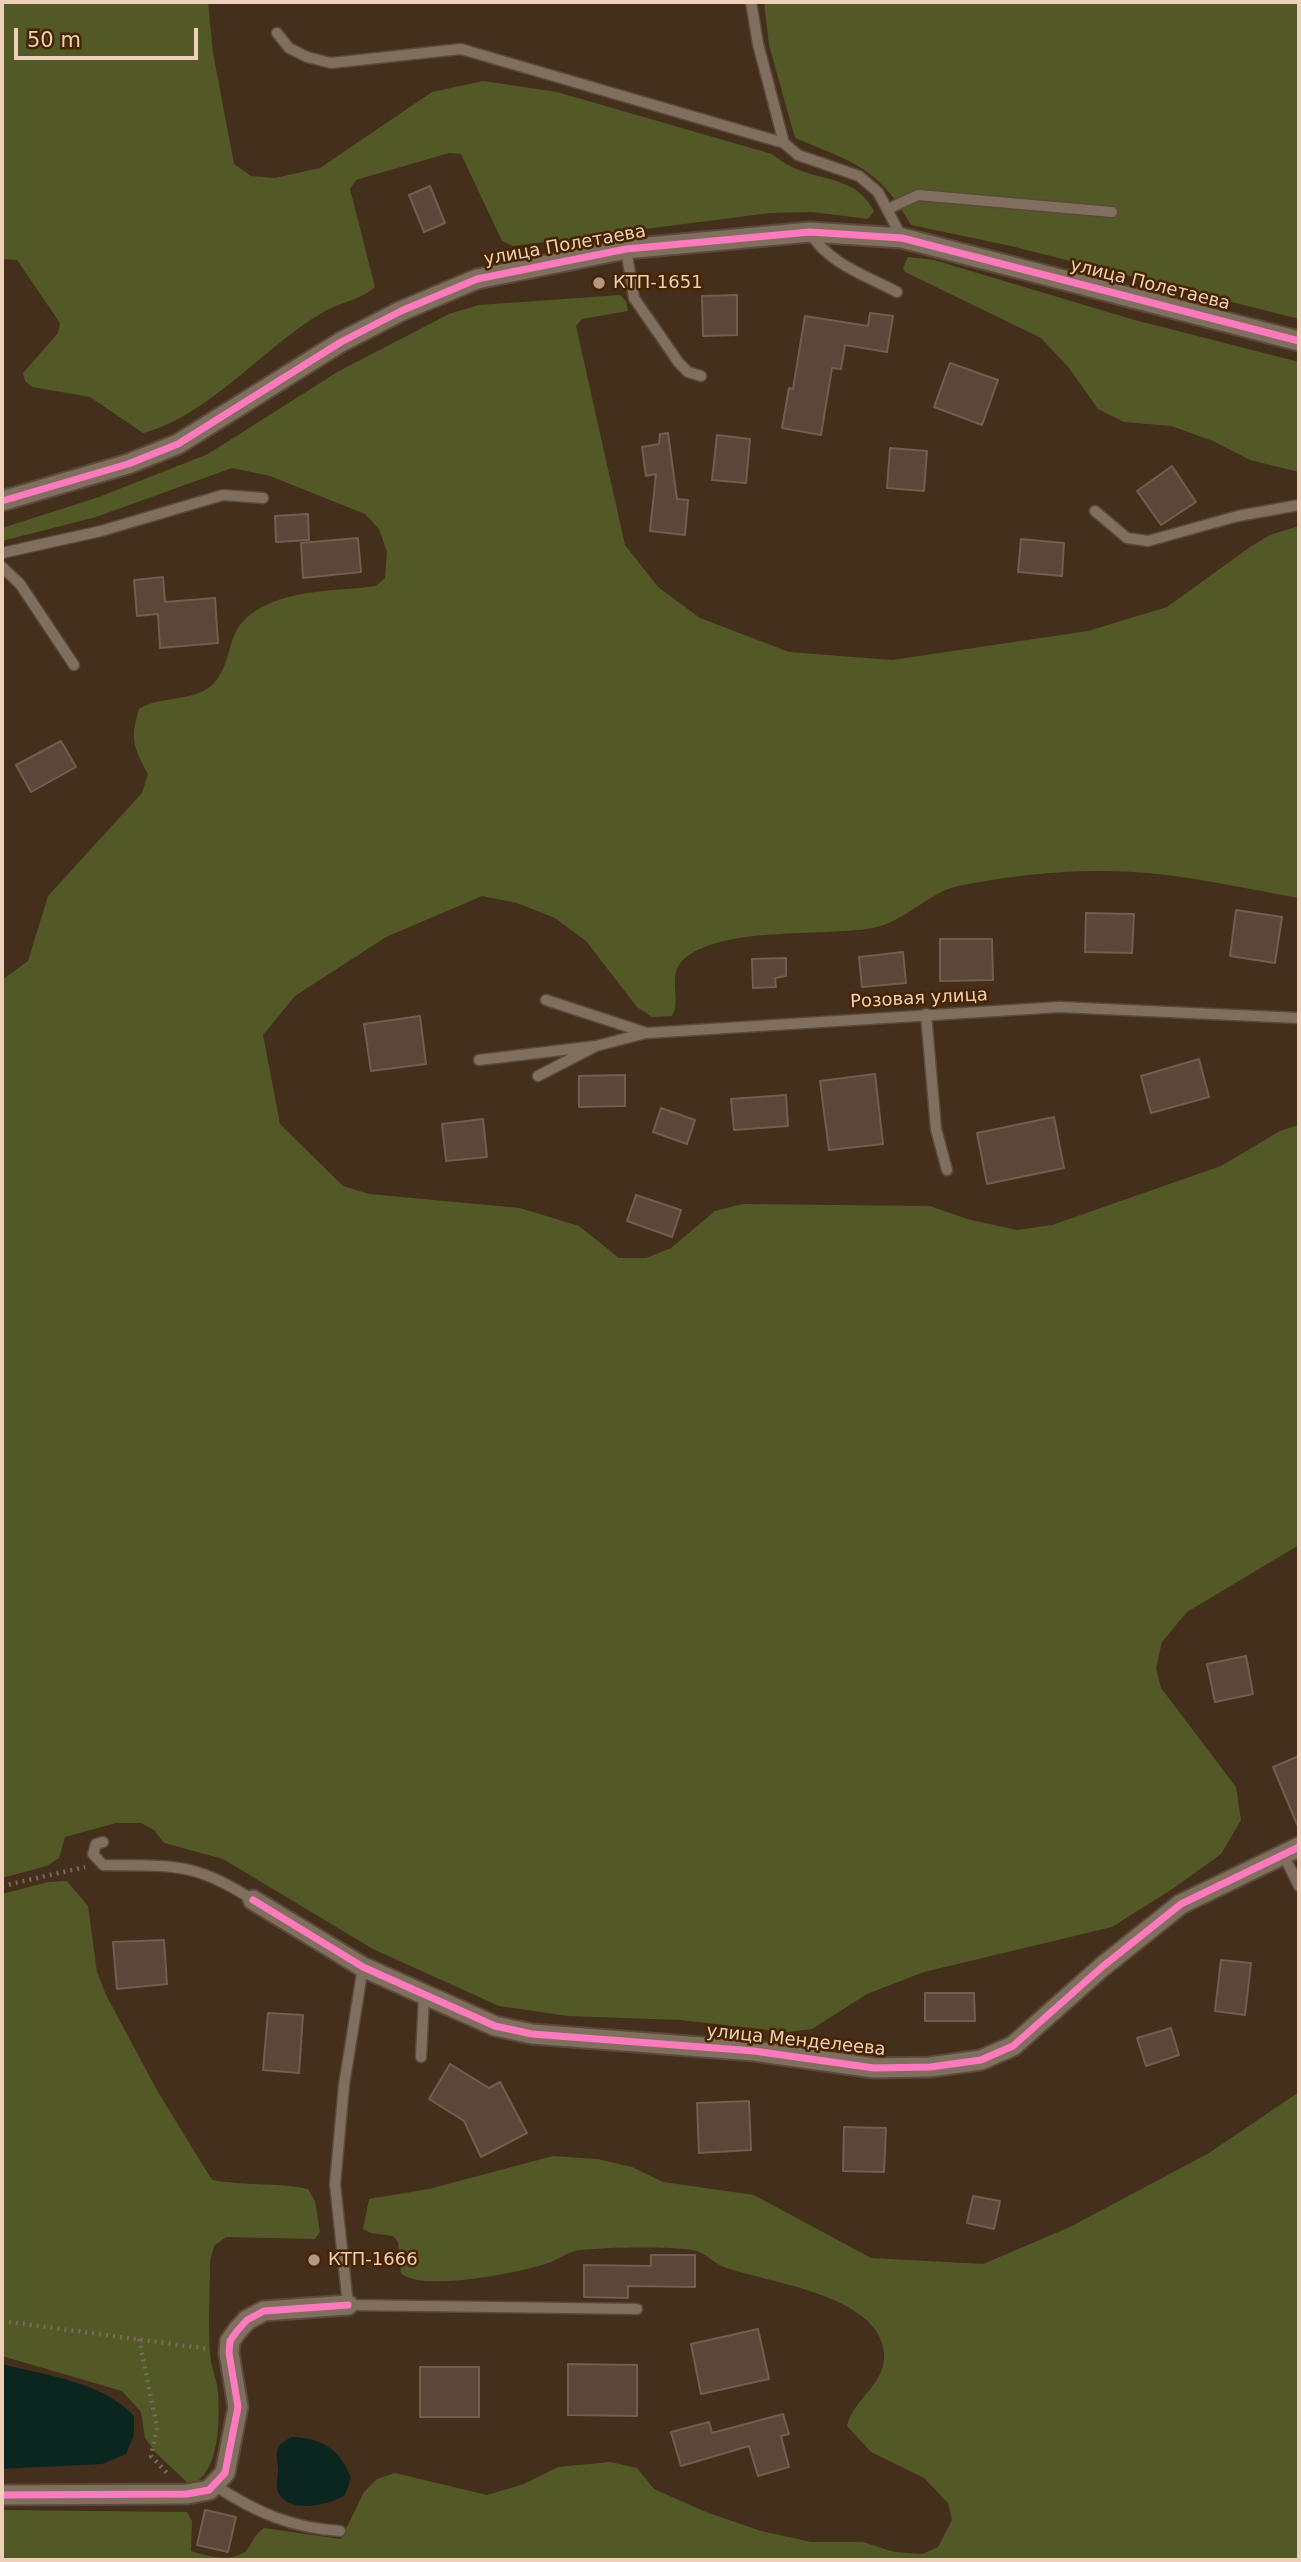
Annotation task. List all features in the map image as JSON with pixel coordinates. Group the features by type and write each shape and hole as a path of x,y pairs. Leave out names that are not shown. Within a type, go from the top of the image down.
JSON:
{"street":[{"name":"улица Полетаева","path":"2,501 128,464 178,444 341,342 401,311 477,279 626,248 810,232 902,239 1299,341"},
{"name":"улица Менделеева","path":"253,1900 363,1967 424,1997 495,2026 531,2034 754,2051 874,2068 930,2067 981,2060 1013,2046 1102,1967 1181,1904 1291,1850"},
{"path":"2,2495 187,2494 216,2486 225,2473 238,2407 229,2353 230,2341 237,2331 247,2320 264,2311 348,2305"}],"lane":[{"path":"751,2 758,44 784,143"},
{"path":"277,33 289,48 307,57 331,63 461,49 784,143 798,155 838,166 859,176 878,192 902,239"},
{"path":"888,209 918,195 1112,212"},
{"path":"810,232 818,247 834,259 897,292"},
{"path":"626,248 634,298 679,363 688,372 701,376"},
{"path":"2,553 101,531 223,495 263,498"},
{"path":"1095,511 1127,538 1148,541 1238,516 1299,505"},
{"path":"2,567 20,584 74,665"},
{"name":"Розовая улица","path":"546,1000 646,1033 1060,1007 1299,1018"},
{"path":"926,1014 936,1129 947,1170"},
{"path":"479,1060 596,1046 646,1033"},
{"path":"538,1076 596,1046"},
{"path":"103,1842 96,1844 93,1854 103,1865 181,1866 218,1877 253,1900"},
{"path":"1291,1850 1299,1886"},
{"path":"363,1967 344,2085 335,2184 348,2305 637,2309"},
{"path":"421,2057 424,1997"},
{"path":"216,2486 244,2505 277,2521 340,2531"}],"path":[{"path":"2,1886 103,1865"},
{"path":"2,2321 229,2353"},
{"path":"139,2339 157,2427 151,2456"}],"green space":[{"path":"2,2 208,2 213,53 234,164 251,176 275,178 320,168 432,92 483,81 557,92 772,154 792,167 858,191 874,211 868,219 812,212 770,213 513,246 502,241 461,154 449,153 356,180 350,189 375,287 305,324 192,411 143,433 90,397 32,387 25,381 23,373 58,333 60,323 17,260 2,259"},
{"path":"764,2 1299,2 1299,319 1011,246 911,225 887,190 875,178 848,161 795,138 769,45"},
{"path":"908,257 934,260 1131,319 1299,362 1299,472 1250,460 1213,441 1171,426 1124,422 1098,409 1069,368 1041,338 905,272 903,268"},
{"path":"620,295 626,301 628,311 582,319 576,326 625,545 658,587 700,618 789,652 892,660 1088,631 1167,607 1250,547 1270,535 1299,526 1299,898 1193,879 1133,872 1058,872 982,881 948,889 895,920 873,928 746,937 720,942 699,950 682,961 678,967 675,981 676,1002 672,1016 652,1017 637,1007 586,941 555,918 517,903 482,896 386,937 295,996 263,1035 280,1124 343,1186 369,1194 520,1208 579,1226 619,1258 646,1258 671,1248 715,1211 743,1204 930,1206 967,1219 1017,1230 1052,1225 1221,1166 1280,1131 1299,1125 1299,1545 1187,1612 1162,1642 1156,1668 1161,1688 1236,1787 1241,1820 1221,1854 1112,1927 924,1972 867,1994 812,2029 787,2032 680,2020 568,2016 499,2006 373,1949 223,1859 164,1843 154,1830 141,1823 116,1823 65,1837 59,1858 47,1866 2,1878 2,980 28,961 48,896 142,793 148,774 134,743 134,728 139,709 157,702 197,694 214,683 223,669 240,625 268,604 303,594 376,586 385,578 387,552 379,529 365,514 270,476 232,468 96,517 2,541 2,528 99,497 208,454 339,371 449,314 479,305"},
{"path":"67,1881 88,1906 97,1972 106,1995 158,2092 212,2180 308,2189 315,2201 320,2232 315,2239 226,2237 214,2246 210,2261 209,2331 211,2359 218,2392 218,2431 213,2458 207,2470 200,2479 190,2485 156,2453 145,2438 141,2412 122,2391 2,2356 2,1894 48,1882"},
{"path":"1299,2092 1299,2560 2,2560 2,2510 187,2512 192,2521 191,2551 213,2557 227,2557 246,2551 264,2528 341,2539 364,2492 377,2479 395,2473 487,2495 524,2484 558,2467 610,2462 637,2468 654,2489 706,2512 761,2531 811,2542 863,2542 894,2552 922,2554 938,2547 952,2520 948,2503 924,2478 871,2452 847,2426 850,2416 880,2373 884,2364 884,2353 877,2333 863,2317 843,2304 818,2294 724,2267 697,2251 672,2248 585,2250 572,2252 538,2266 497,2275 450,2281 412,2279 401,2273 398,2242 393,2236 363,2229 369,2199 429,2189 553,2156 598,2159 632,2167 663,2182 754,2195 871,2258 983,2264 1070,2227 1209,2153"}],"water":[{"path":"2,2364 90,2387 121,2404 134,2416 134,2435 126,2454 102,2464 2,2469"},
{"path":"292,2437 321,2443 336,2453 351,2478 345,2495 330,2502 310,2506 284,2500 277,2487 277,2452 282,2443"}],"building":[{"path":"430,186 445,223 424,232 409,195"},
{"path":"737,295 737,335 703,336 702,296"},
{"path":"870,313 893,316 887,352 845,345 841,369 832,368 821,435 782,428 789,388 793,389 805,316 868,326"},
{"path":"950,363 998,380 982,425 934,407"},
{"path":"668,433 677,499 688,500 685,535 650,531 656,474 646,476 642,447 659,444 660,434"},
{"path":"717,435 750,439 746,483 712,480"},
{"path":"890,448 927,451 924,491 887,488"},
{"path":"1172,466 1196,502 1161,525 1137,491"},
{"path":"308,514 309,540 276,542 275,516"},
{"path":"358,538 361,572 303,578 301,543"},
{"path":"1021,539 1064,543 1062,576 1018,572"},
{"path":"163,577 165,602 215,598 218,643 160,648 158,614 137,616 134,580"},
{"path":"61,741 76,767 31,792 16,765"},
{"path":"1236,910 1282,917 1275,963 1230,956"},
{"path":"1086,913 1134,914 1132,953 1085,952"},
{"path":"940,939 992,939 993,980 940,981"},
{"path":"903,952 906,983 862,987 859,957"},
{"path":"786,958 786,976 775,978 776,987 753,988 752,959"},
{"path":"420,1016 426,1064 371,1071 364,1024"},
{"path":"1199,1059 1209,1097 1151,1113 1141,1076"},
{"path":"875,1074 883,1144 829,1150 820,1081"},
{"path":"625,1075 625,1106 579,1107 579,1076"},
{"path":"786,1095 788,1126 734,1130 731,1099"},
{"path":"661,1108 695,1120 687,1144 653,1132"},
{"path":"1054,1117 1064,1168 987,1184 977,1133"},
{"path":"483,1119 487,1157 446,1161 442,1124"},
{"path":"636,1195 681,1210 672,1237 627,1221"},
{"path":"1246,1656 1253,1694 1215,1702 1207,1664"},
{"path":"1299,1756 1299,1829 1273,1767"},
{"path":"164,1940 167,1984 117,1989 113,1942"},
{"path":"1221,1960 1251,1963 1245,2015 1215,2011"},
{"path":"925,1993 974,1993 975,2021 925,2021"},
{"path":"268,2013 303,2015 299,2073 263,2070"},
{"path":"1171,2028 1179,2055 1146,2066 1137,2038"},
{"path":"450,2064 489,2088 500,2082 527,2133 481,2157 464,2121 429,2099"},
{"path":"749,2101 751,2150 699,2153 697,2103"},
{"path":"844,2127 886,2128 884,2172 843,2171"},
{"path":"973,2196 1000,2201 994,2229 967,2223"},
{"path":"651,2255 695,2255 695,2287 628,2286 628,2298 584,2297 584,2265 651,2266"},
{"path":"758,2329 769,2379 701,2394 691,2344"},
{"path":"568,2364 637,2365 637,2416 568,2415"},
{"path":"420,2367 479,2367 479,2417 420,2417"},
{"path":"783,2414 789,2434 781,2436 789,2467 758,2476 749,2446 681,2466 671,2432 709,2422 712,2433"},
{"path":"205,2510 236,2517 228,2552 197,2545"}],"cycle path":[{"path":"2,501 128,464 178,444 341,342 401,311 477,279 626,249 810,232 902,238 1299,341"},
{"path":"253,1900 363,1967 495,2026 532,2034 754,2051 874,2068 930,2067 981,2060 1013,2046 1102,1967 1181,1904 1299,1847"},
{"path":"2,2495 187,2494 209,2490 225,2473 238,2407 229,2353 230,2341 237,2331 247,2320 264,2311 348,2305"}],"place":[{"name":"КТП-1651","path":"599,283"},
{"name":"КТП-1666","path":"314,2260"}]}
